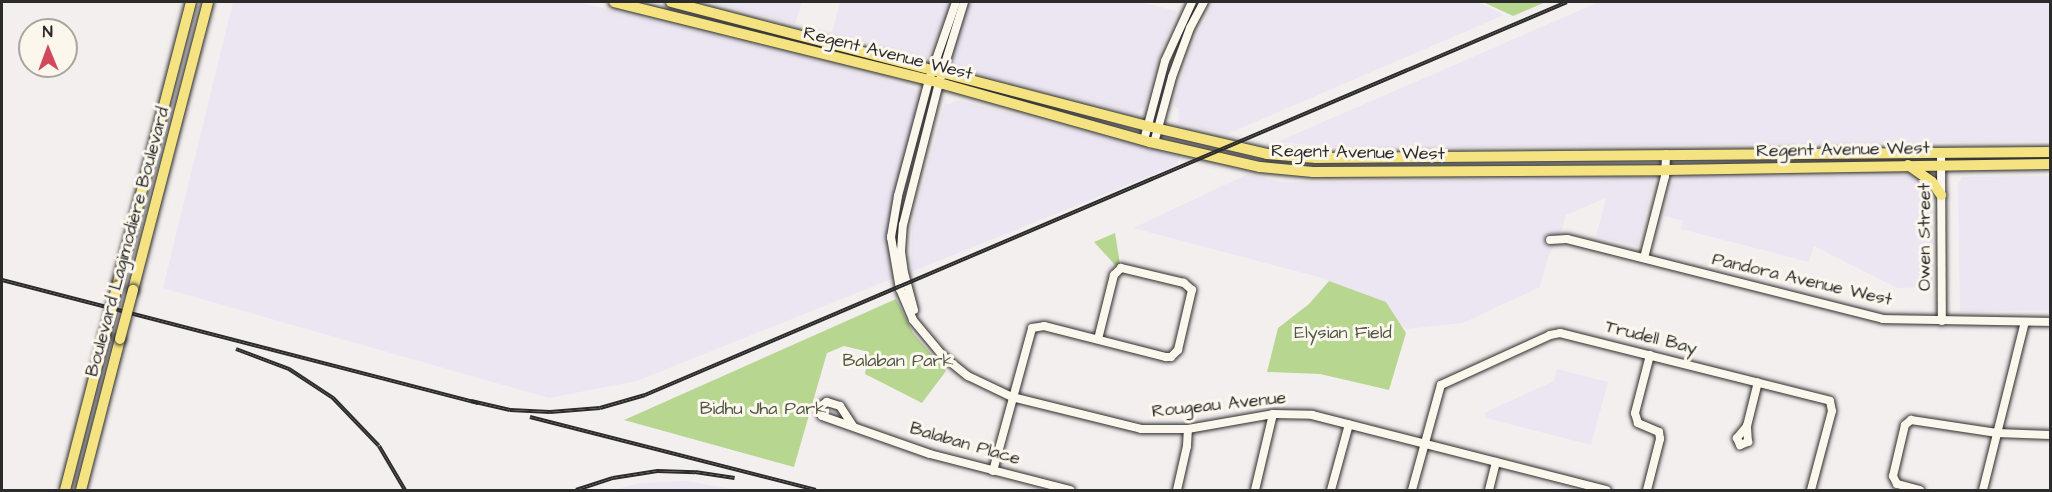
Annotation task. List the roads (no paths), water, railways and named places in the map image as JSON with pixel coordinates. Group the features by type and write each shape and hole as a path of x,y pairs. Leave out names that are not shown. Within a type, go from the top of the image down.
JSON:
{"main road":[{"name":"Boulevard Lagimodière Boulevard","path":"65,490 191,2"},
{"name":"Boulevard Lagimodière Boulevard","path":"81,490 208,2"},
{"name":"Regent Avenue West","path":"614,2 826,55 840,52"},
{"name":"Regent Avenue West","path":"671,2 814,39 840,52 935,77 1267,154 1316,158 1666,154 1941,159 2050,164"},
{"path":"708,25 726,16"},
{"path":"726,30 745,22"},
{"path":"789,45 800,36"},
{"path":"814,39 826,55"},
{"name":"Regent Avenue West","path":"935,77 1149,141 1260,167 1313,171 1666,170 1908,165 1941,159 2050,152"},
{"path":"1524,171 1538,156"},
{"path":"1377,158 1378,171"},
{"path":"1908,165 1932,182 1941,195"}],"street":[{"path":"935,77 956,2"},
{"path":"935,77 964,2"},
{"path":"1149,141 1147,126 1172,43 1192,2"},
{"path":"1149,141 1159,129 1173,77 1190,28 1203,2"},
{"name":"Rougeau Avenue","path":"935,77 905,213 901,250 911,304 923,333 943,357 968,376 1012,397 1126,427 1188,429 1273,414 1311,415 1607,490"},
{"path":"1644,258 1666,170 1666,154"},
{"name":"Owen Street","path":"1941,159 1942,321"},
{"name":"Pandora Avenue West","path":"1550,240 1567,239 1883,319 2050,322"},
{"path":"993,471 1032,328 1044,326 1172,357 1178,350 1192,291 1184,283 1121,268 1114,275 1098,339"},
{"path":"1983,490 2025,322"},
{"name":"Trudell Bay","path":"1412,490 1441,385 1550,335 1569,335 1825,399 1832,405 1811,490"},
{"path":"1647,490 1660,440 1659,432 1638,423 1635,412 1650,355"},
{"path":"1747,426 1758,382"},
{"path":"1255,490 1273,414"},
{"path":"1920,490 1900,485 1894,479 1907,423 1916,420 1997,433 2050,435"},
{"path":"1331,490 1349,424"},
{"name":"Balaban Place","path":"853,426 930,454 1070,490"},
{"path":"1177,490 1187,446 1188,429"},
{"path":"1489,490 1496,462"},
{"path":"1569,490 1571,481"}],"railway":[{"path":"471,401 510,410 550,412 600,408 645,395 1567,2"},
{"path":"2,280 478,403"},
{"path":"236,349 289,369 333,398 379,446 405,490"},
{"path":"530,417 816,490"},
{"path":"576,490 613,478 657,471 695,472 735,478"}],"park label":[{"name":"Elysian Field","path":"1343,333"},
{"name":"Balaban Park","path":"898,361"},
{"name":"Bidhu Jha Park","path":"763,409"}]}
